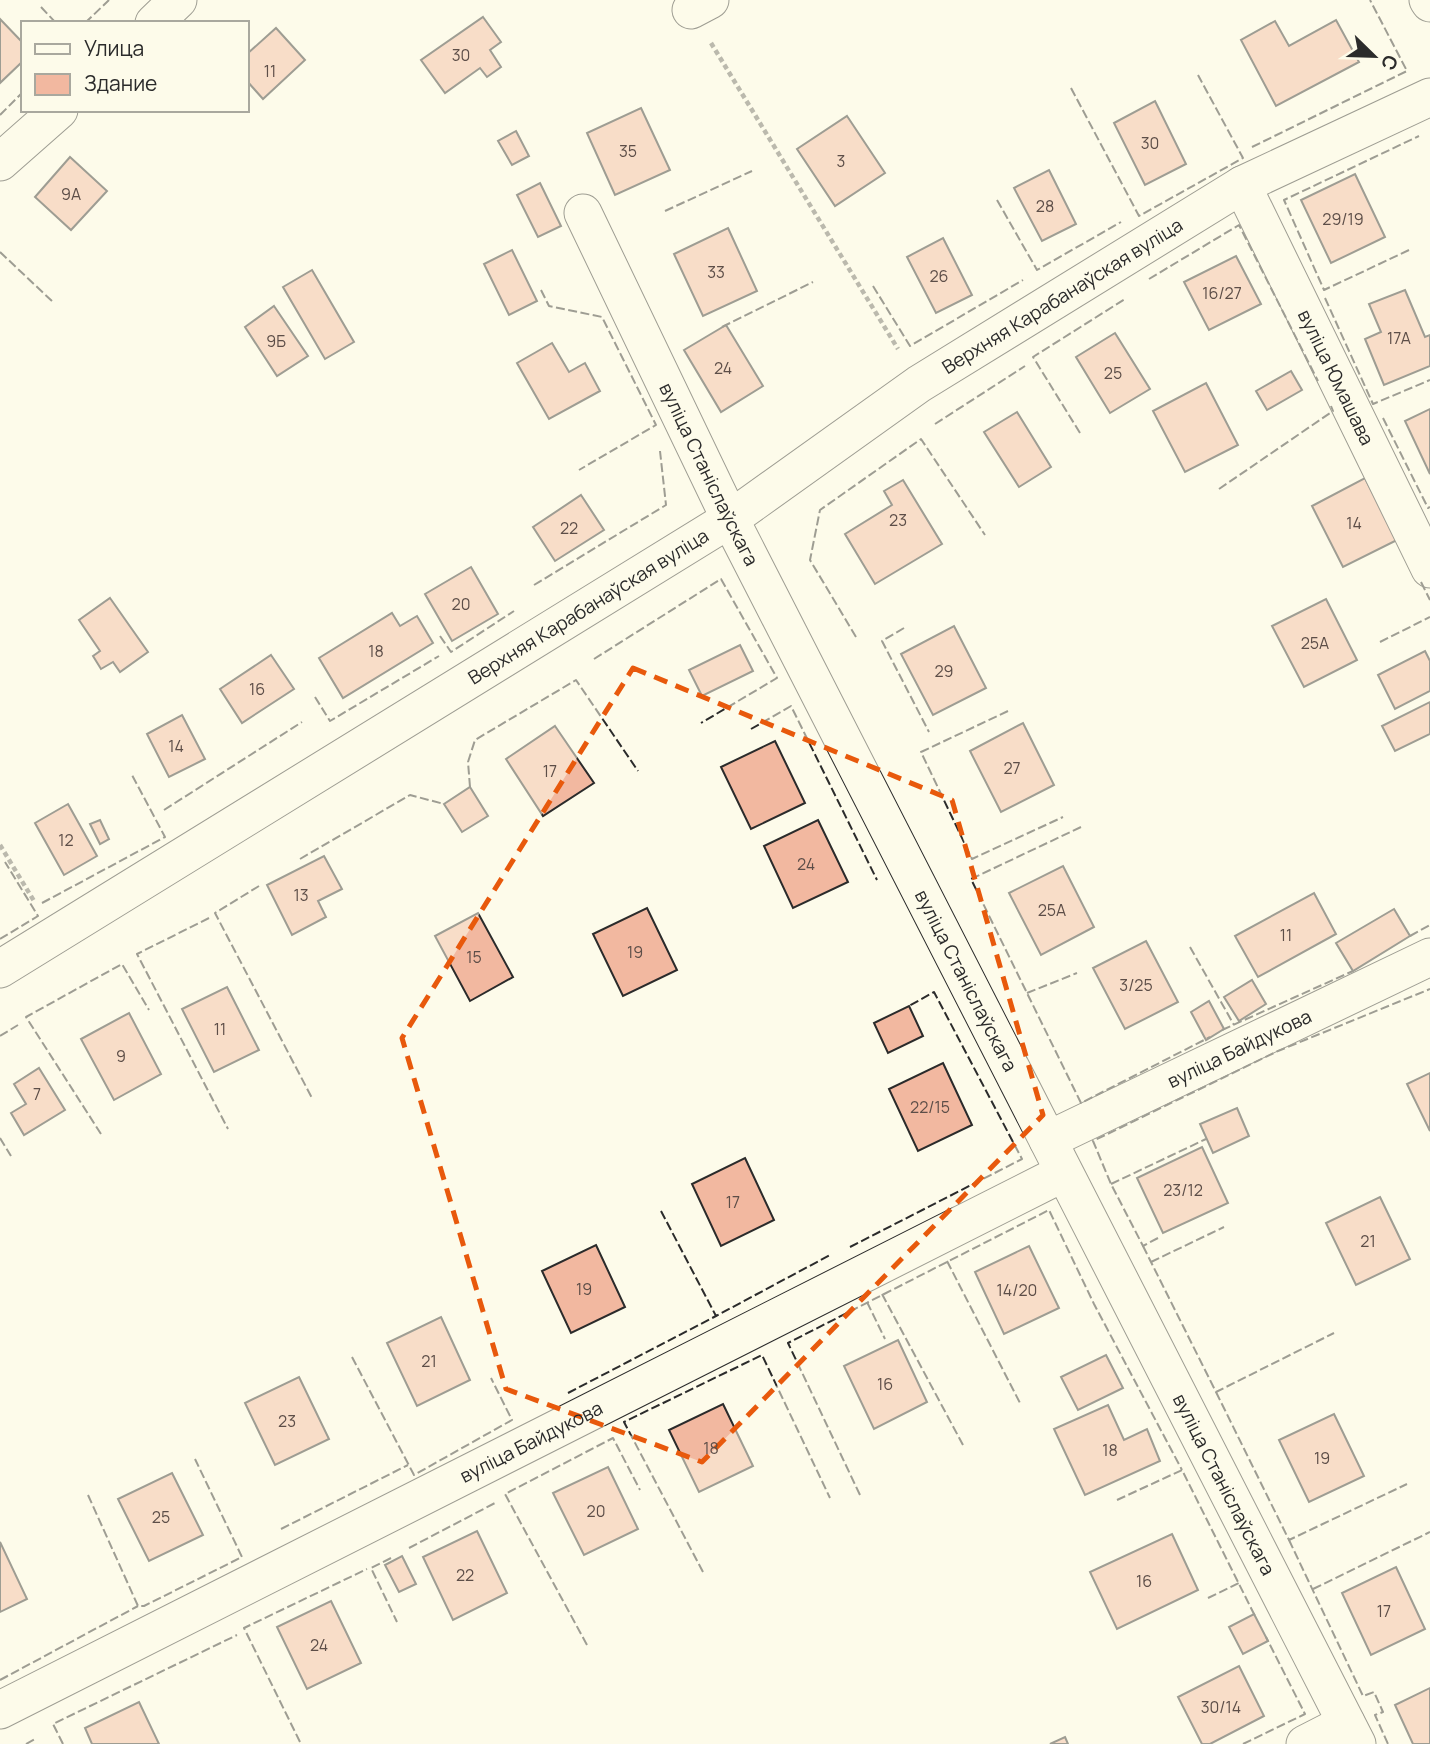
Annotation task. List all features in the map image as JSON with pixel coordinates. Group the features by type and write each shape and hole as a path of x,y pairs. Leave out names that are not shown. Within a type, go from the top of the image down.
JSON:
{"street":[{"path":"157,21 178,0"},
{"name":"Верхняя Карабанаўская вуліца","path":"0,969 730,519 919,384 1242,185 1430,97"},
{"path":"0,162 57,112"},
{"name":"вуліца Юмашава","path":"1242,185 1430,569"},
{"name":"вуліца Станіслаўскага","path":"583,213 730,519 1352,1734"},
{"name":"вуліца Байдукова","path":"1048,1140 1430,957"},
{"name":"вуліца Байдукова","path":"0,1710 1063,1173"},
{"path":"1305,1744 1352,1734"}],"path":[{"path":"701,5 919,384"},
{"path":"0,845 54,936"}],"highlighted area":[{"path":"633,668 952,800 1043,1115 702,1462 506,1389 402,1038"}],"building":[{"path":"483,17 501,42 490,50 501,67 487,77 480,68 445,93 421,60"},
{"path":"0,19 21,41 21,63 0,83"},
{"path":"1336,20 1359,62 1276,106 1241,40 1275,21 1289,46"},
{"path":"276,28 305,60 263,99 248,82 248,53"},
{"path":"1155,101 1186,164 1145,185 1114,123"},
{"path":"641,108 670,170 615,195 587,133"},
{"path":"847,116 885,173 835,206 797,149"},
{"path":"516,131 529,156 512,165 498,141"},
{"path":"70,157 107,191 71,230 35,197"},
{"path":"1049,170 1076,224 1042,241 1014,188"},
{"path":"1355,174 1385,237 1331,263 1301,200"},
{"path":"540,183 561,226 538,237 517,195"},
{"path":"728,228 757,291 703,316 674,254"},
{"path":"943,238 972,295 936,313 907,257"},
{"path":"512,250 537,301 509,315 484,264"},
{"path":"1236,256 1261,304 1209,330 1184,282"},
{"path":"312,270 354,342 325,359 283,287"},
{"path":"1405,290 1425,337 1430,335 1430,366 1384,385 1365,339 1381,332 1369,304"},
{"path":"274,306 308,356 277,376 245,327"},
{"path":"726,325 763,386 721,412 684,350"},
{"path":"1115,333 1150,389 1110,413 1076,357"},
{"path":"552,343 569,372 585,363 600,391 549,419 517,363"},
{"path":"1291,371 1302,390 1267,410 1256,391"},
{"path":"1206,383 1238,445 1185,472 1153,411"},
{"path":"1430,409 1430,474 1405,421"},
{"path":"1017,412 1051,467 1019,487 984,432"},
{"path":"1365,478 1397,540 1343,567 1312,506"},
{"path":"903,480 942,544 875,584 845,534 892,505 884,491"},
{"path":"581,495 604,530 555,561 533,527"},
{"path":"471,567 498,614 452,641 425,594"},
{"path":"110,598 148,652 120,672 113,662 101,669 93,656 100,651 79,620"},
{"path":"1326,599 1357,660 1304,687 1272,626"},
{"path":"392,613 400,626 417,616 433,643 343,698 319,658"},
{"path":"954,626 986,688 933,715 901,654"},
{"path":"740,645 753,671 702,696 689,670"},
{"path":"1425,651 1430,661 1430,691 1395,709 1378,675"},
{"path":"271,655 294,689 242,723 220,689"},
{"path":"1430,702 1430,734 1395,751 1382,726"},
{"path":"182,715 205,759 169,777 147,734"},
{"path":"1023,723 1054,785 1001,812 970,751"},
{"path":"555,726 594,783 543,816 506,759"},
{"path":"775,741 805,803 751,829 721,767"},
{"path":"470,787 488,816 462,832 444,804"},
{"path":"68,804 97,856 64,875 35,823"},
{"path":"100,820 109,839 100,844 90,824"},
{"path":"818,820 848,882 793,908 764,846"},
{"path":"324,856 342,889 318,901 326,917 292,935 267,885"},
{"path":"1063,866 1094,927 1041,955 1009,893"},
{"path":"1314,893 1336,934 1258,977 1235,936"},
{"path":"647,908 677,970 623,996 593,934"},
{"path":"1394,909 1410,936 1353,971 1336,943"},
{"path":"478,913 513,977 470,1001 435,936"},
{"path":"1146,941 1178,1002 1125,1029 1093,968"},
{"path":"1252,980 1266,1004 1239,1021 1224,997"},
{"path":"227,987 259,1050 214,1072 182,1009"},
{"path":"1209,1001 1224,1029 1206,1040 1191,1012"},
{"path":"909,1006 923,1036 888,1053 874,1023"},
{"path":"129,1013 161,1074 114,1100 81,1039"},
{"path":"943,1063 972,1125 918,1151 889,1089"},
{"path":"39,1068 65,1110 24,1135 11,1113 26,1104 14,1084"},
{"path":"1430,1073 1430,1131 1407,1084"},
{"path":"1237,1108 1249,1136 1213,1153 1200,1124"},
{"path":"1202,1147 1228,1203 1163,1233 1137,1178"},
{"path":"745,1158 774,1220 721,1246 692,1184"},
{"path":"1380,1197 1410,1259 1356,1285 1326,1223"},
{"path":"596,1245 625,1307 571,1333 542,1271"},
{"path":"1029,1246 1059,1308 1004,1334 975,1272"},
{"path":"441,1317 470,1380 417,1406 387,1343"},
{"path":"898,1340 927,1402 874,1429 844,1366"},
{"path":"1106,1355 1123,1388 1078,1410 1061,1377"},
{"path":"299,1377 329,1439 275,1465 245,1403"},
{"path":"723,1404 753,1466 699,1492 669,1430"},
{"path":"1108,1405 1124,1440 1147,1429 1160,1461 1085,1495 1054,1429"},
{"path":"1334,1414 1364,1476 1309,1502 1279,1440"},
{"path":"608,1467 638,1529 584,1555 553,1493"},
{"path":"172,1473 203,1535 149,1561 118,1499"},
{"path":"477,1531 507,1593 453,1620 423,1557"},
{"path":"1172,1534 1198,1590 1117,1629 1090,1572"},
{"path":"0,1542 27,1599 0,1612"},
{"path":"402,1556 416,1584 399,1592 385,1565"},
{"path":"1396,1567 1425,1629 1371,1655 1342,1593"},
{"path":"331,1601 361,1663 307,1689 277,1627"},
{"path":"1254,1614 1268,1641 1243,1654 1229,1627"},
{"path":"1239,1666 1264,1716 1210,1744 1202,1744 1178,1697"},
{"path":"1430,1688 1430,1744 1413,1744 1395,1705"},
{"path":"139,1702 159,1744 92,1744 85,1728"},
{"path":"1065,1737 1068,1744 1050,1744"}],"fence":[{"path":"87,21 109,0"},
{"path":"1252,147 1407,71 1370,0"},
{"path":"41,7 54,21"},
{"path":"1071,88 1139,216 1243,158 1198,75"},
{"path":"0,115 21,94"},
{"path":"1409,250 1324,290 1284,200 1419,136"},
{"path":"665,211 752,171"},
{"path":"997,200 1037,270 1121,222"},
{"path":"1149,279 1239,225 1318,381"},
{"path":"0,252 54,303"},
{"path":"873,286 910,346 1023,280"},
{"path":"722,327 813,282"},
{"path":"541,290 549,306 602,317 656,425 579,470"},
{"path":"1325,298 1373,404 1430,380"},
{"path":"1080,433 1033,357 1125,299"},
{"path":"935,424 1025,366"},
{"path":"1219,489 1333,411 1331,406"},
{"path":"1383,418 1428,508 1430,507"},
{"path":"856,637 810,560 820,510 921,439 985,535"},
{"path":"534,585 666,505 660,451"},
{"path":"594,659 721,579 777,678 701,723"},
{"path":"1421,582 1430,600"},
{"path":"440,636 451,652 514,611"},
{"path":"1380,642 1430,617"},
{"path":"904,628 882,641 929,732"},
{"path":"315,697 330,721 439,656"},
{"path":"470,787 468,762 475,740 576,680 638,771"},
{"path":"751,729 791,706 877,880"},
{"path":"1008,711 921,752 972,859 1063,817"},
{"path":"164,810 302,722"},
{"path":"42,903 165,837 132,775"},
{"path":"300,859 410,795 444,804"},
{"path":"1081,827 971,879 1081,1103 1210,1037"},
{"path":"0,939 38,916 5,862"},
{"path":"259,886 215,913 312,1098"},
{"path":"209,918 137,954 228,1129"},
{"path":"1410,936 1430,925"},
{"path":"1190,947 1234,1025"},
{"path":"101,1134 26,1017 122,964 149,1010"},
{"path":"1222,1030 1353,971"},
{"path":"1027,993 1077,973"},
{"path":"1158,1238 1143,1246 1111,1184 1093,1141 1278,1051 1430,989"},
{"path":"850,1247 1022,1159 934,992 909,1006"},
{"path":"0,1036 18,1025"},
{"path":"0,1138 11,1156"},
{"path":"1111,1184 1206,1139"},
{"path":"860,1495 788,1343 1049,1210 1094,1304 1182,1470"},
{"path":"661,1211 716,1316 830,1255"},
{"path":"1151,1262 1224,1227"},
{"path":"1143,1246 1216,1392 1334,1333"},
{"path":"947,1261 1020,1403"},
{"path":"882,1294 963,1445"},
{"path":"867,1302 885,1339"},
{"path":"568,1393 716,1316"},
{"path":"703,1572 624,1422 762,1355 830,1498"},
{"path":"352,1357 414,1475 512,1420 491,1378"},
{"path":"1216,1392 1289,1540 1407,1484"},
{"path":"587,1645 505,1494 613,1438 640,1490"},
{"path":"88,1495 138,1606 144,1606 242,1557 195,1459"},
{"path":"281,1529 408,1465"},
{"path":"1117,1500 1182,1470 1256,1618"},
{"path":"409,1548 495,1503"},
{"path":"1313,1589 1430,1532"},
{"path":"1289,1540 1363,1696 1374,1692 1383,1712 1375,1715 1388,1744"},
{"path":"391,1558 371,1568 397,1622"},
{"path":"300,1742 244,1628 367,1569"},
{"path":"1208,1598 1239,1583"},
{"path":"0,1680 138,1606"},
{"path":"63,1744 53,1724 237,1635"},
{"path":"1243,1744 1305,1714 1266,1637"},
{"path":"26,1744 35,1739"}]}
